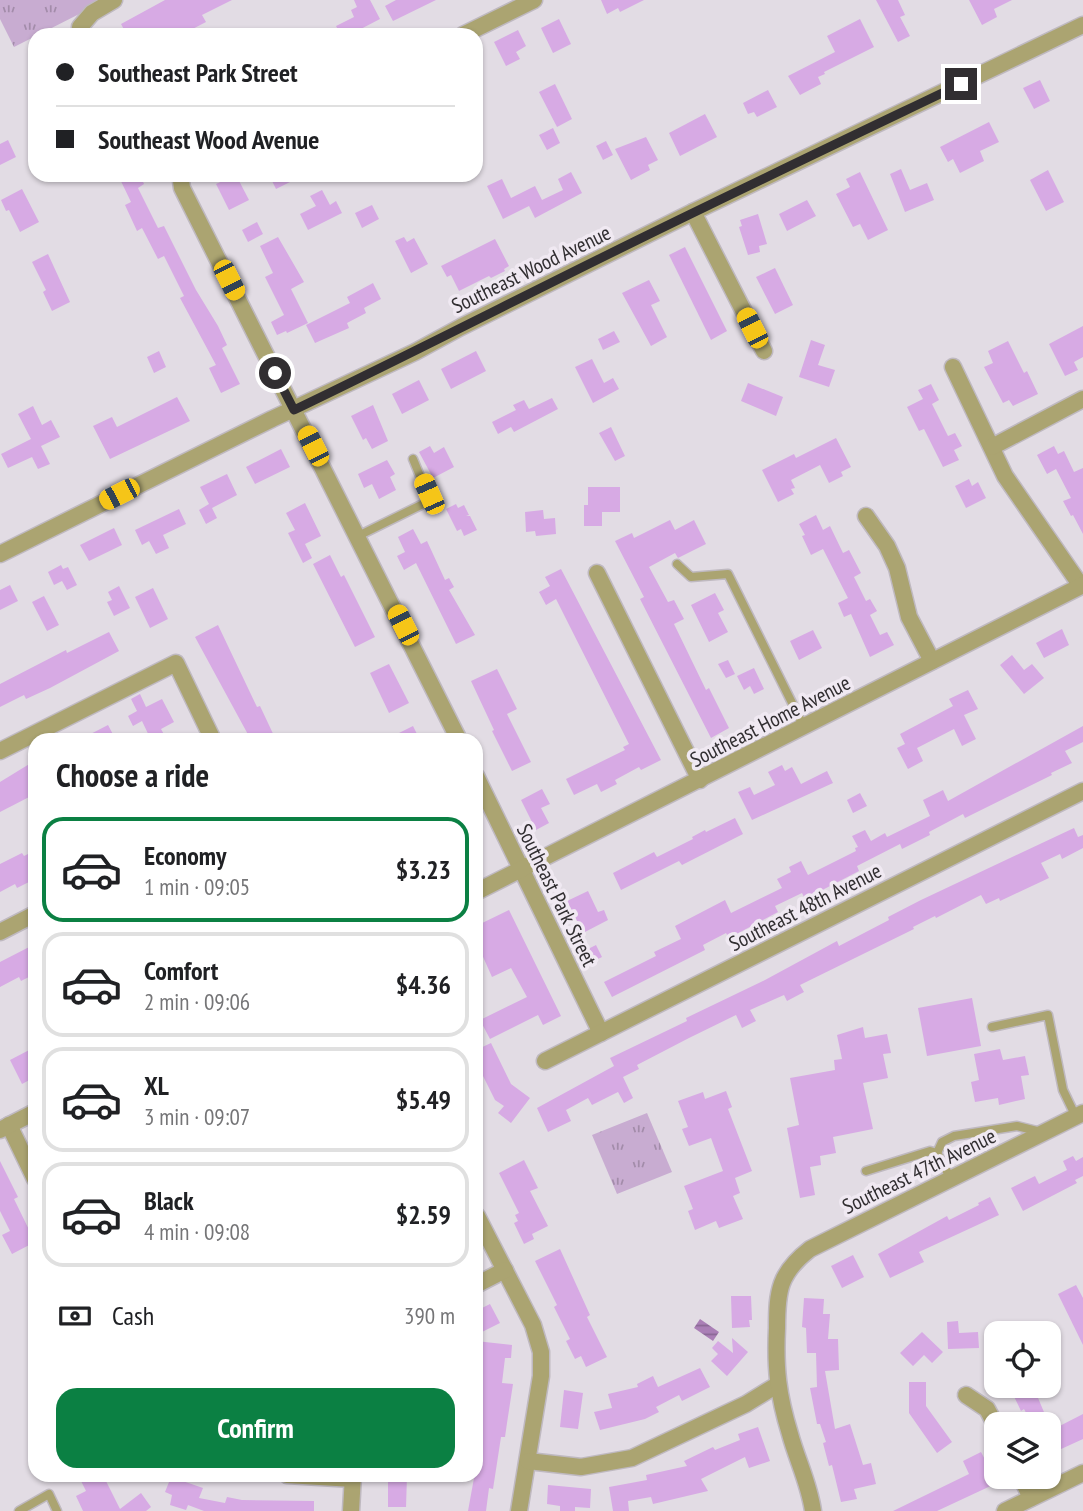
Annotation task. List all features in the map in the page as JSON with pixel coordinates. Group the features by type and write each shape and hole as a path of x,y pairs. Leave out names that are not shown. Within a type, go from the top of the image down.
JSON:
{"street":[{"path":"80,27 92,13 114,0"},
{"path":"477,28 534,0"},
{"name":"Southeast Wood Avenue","path":"0,554 415,352 693,212 1083,25"},
{"path":"182,182 183,188 456,733"},
{"path":"693,212 764,351"},
{"path":"953,367 1005,476 1082,586"},
{"path":"992,447 1083,400"},
{"path":"866,516 887,546 897,568 909,617 932,661"},
{"path":"597,573 700,780"},
{"name":"Southeast Home Avenue","path":"483,889 1082,586"},
{"path":"36,733 176,663 210,733"},
{"path":"0,751 28,737"},
{"name":"Southeast Park Street","path":"483,791 601,1033"},
{"name":"Southeast 48th Avenue","path":"545,1061 1083,791"},
{"path":"0,932 28,918"},
{"name":"Southeast 47th Avenue","path":"777,1385 777,1300 782,1278 794,1261 810,1249 1079,1115"},
{"path":"28,1116 4,1128 28,1167"},
{"path":"483,1227 533,1325 541,1352 541,1376 519,1511"},
{"path":"483,1281 505,1270"},
{"path":"528,1461 581,1468 632,1458 746,1404 777,1385 790,1436 807,1479 813,1511"},
{"path":"966,1395 989,1412"},
{"path":"1005,1511 1083,1473"},
{"path":"351,1511 353,1482"},
{"path":"1027,1489 1031,1498"}],"lane":[{"path":"358,536 424,504 429,498 413,459"},
{"path":"677,564 691,577 728,575 804,727"},
{"path":"992,1027 1048,1015 1063,1090 1079,1115"},
{"path":"937,1153 942,1142 954,1136 1017,1126 1044,1133"},
{"path":"866,1171 930,1151 937,1153 951,1179"},
{"path":"19,1511 49,1494 58,1511"}],"green space":[{"path":"0,0 107,0 52,28 28,28 28,40 14,47 0,19"},
{"path":"647,1113 672,1172 617,1194 592,1135"}],"shaded area":[{"path":"700,1319 719,1332 713,1341 694,1328"}],"building":[{"path":"165,0 232,0 202,15 206,22 194,28 123,28 121,24"},
{"path":"354,0 370,0 380,19 363,28 337,28 336,26 354,17 351,10 357,7"},
{"path":"396,0 436,0 393,21 385,6"},
{"path":"601,0 644,0 620,12 618,8 607,14"},
{"path":"876,0 898,0 905,15 900,17 910,36 898,42"},
{"path":"969,0 1012,0 994,9 997,17 982,25"},
{"path":"559,19 571,44 553,53 541,28"},
{"path":"860,19 874,47 824,72 825,74 818,77 821,84 800,95 788,76 835,52 827,36"},
{"path":"518,30 526,46 516,52 520,59 506,66 494,42"},
{"path":"1040,80 1050,101 1034,109 1023,88"},
{"path":"555,84 572,119 557,127 539,92"},
{"path":"768,90 777,107 757,117 754,112 748,114 743,103"},
{"path":"705,114 717,137 680,156 669,133"},
{"path":"989,122 999,142 980,151 984,161 960,173 953,159 948,162 940,147"},
{"path":"553,128 560,143 547,150 539,135"},
{"path":"646,137 658,160 648,165 650,170 631,180 615,149"},
{"path":"8,140 16,157 0,165 0,144"},
{"path":"606,141 613,155 603,160 596,146"},
{"path":"901,169 910,190 927,183 934,200 905,212 890,174"},
{"path":"1048,170 1064,202 1046,211 1030,180"},
{"path":"571,172 582,193 535,218 529,206 503,219 487,186 502,179 511,198 535,186 542,200 563,190 558,179"},
{"path":"860,172 888,230 868,240 860,224 853,227 836,194 850,187 846,179"},
{"path":"121,182 143,182 138,188 158,228 164,226 196,290 218,326 227,345 222,348 240,384 221,393 209,368 216,365 180,298 184,296 164,256 158,259 142,228 137,231 125,205 131,202"},
{"path":"240,182 249,200 229,210 216,184"},
{"path":"272,182 290,182 276,189"},
{"path":"22,189 39,222 20,232 1,200"},
{"path":"322,190 330,205 336,201 342,213 308,230 300,214 316,206 310,196"},
{"path":"807,200 816,216 787,231 779,214"},
{"path":"372,205 379,219 362,228 355,213"},
{"path":"758,214 767,244 759,246 760,252 748,255 739,227 742,226 740,220"},
{"path":"257,222 263,234 248,242 242,230"},
{"path":"278,237 304,282 291,289 308,323 277,335 271,322 284,315 265,277 273,273 260,246"},
{"path":"404,237 407,242 414,238 428,264 411,273 395,241"},
{"path":"495,239 509,266 491,278 489,276 459,291 451,275 447,277 441,266"},
{"path":"685,247 727,331 711,340 669,255"},
{"path":"48,254 70,302 52,311 43,292 46,290 32,262"},
{"path":"775,268 793,305 775,314 756,277"},
{"path":"649,280 660,301 651,305 667,337 651,346 622,293"},
{"path":"373,283 381,299 364,308 366,313 347,323 349,328 315,343 306,325 350,303 347,297"},
{"path":"1083,326 1083,357 1074,362 1078,370 1065,376 1049,344"},
{"path":"614,331 620,342 603,350 598,339"},
{"path":"811,340 825,345 818,365 835,370 829,387 799,377"},
{"path":"1008,341 1038,394 1013,406 1009,400 1003,403 984,367 993,363 988,351"},
{"path":"159,351 166,367 154,373 147,357"},
{"path":"476,351 486,371 451,389 441,369"},
{"path":"592,359 604,383 613,378 619,389 593,403 575,367"},
{"path":"419,380 429,400 402,414 392,394"},
{"path":"748,383 783,397 776,416 741,401"},
{"path":"931,384 939,400 932,404 948,436 955,433 962,446 954,450 959,460 943,467 924,429 919,431 907,407 923,399 918,390"},
{"path":"177,397 190,421 110,459 93,426 112,417 117,427"},
{"path":"552,398 558,409 514,432 511,427 498,434 492,422 516,410 513,405 524,400 529,409"},
{"path":"373,405 388,441 372,449 366,438 363,440 351,416"},
{"path":"33,406 42,425 51,420 60,437 41,446 50,464 38,469 32,457 8,468 1,454 31,439 18,414"},
{"path":"611,427 625,456 615,461 599,433"},
{"path":"836,438 851,467 841,472 843,476 829,483 820,465 791,480 795,488 791,489 794,494 778,502 762,470 794,454 796,458"},
{"path":"430,446 434,453 444,447 454,467 433,478 419,452"},
{"path":"1054,446 1058,454 1064,451 1074,472 1083,468 1083,534 1063,501 1071,498 1056,469 1047,474 1037,455"},
{"path":"281,449 290,467 255,484 246,467"},
{"path":"387,460 395,474 390,477 396,490 379,499 372,484 364,488 358,474"},
{"path":"227,474 237,495 212,508 217,518 206,524 199,510 209,504 200,487"},
{"path":"969,479 972,486 978,482 986,498 966,508 955,486"},
{"path":"588,487 620,487 620,512 602,512 602,526 584,526 584,505 588,505"},
{"path":"305,503 321,536 305,544 312,558 303,563 288,533 295,530 286,513"},
{"path":"456,504 458,508 464,505 469,515 466,516 470,516 477,530 464,536 461,529 457,531 446,509"},
{"path":"179,509 186,524 163,535 169,548 156,554 149,541 142,545 135,530"},
{"path":"543,510 544,519 555,518 556,534 536,536 535,531 526,532 525,512"},
{"path":"816,515 823,530 830,526 843,553 849,550 861,573 854,577 866,601 870,599 877,611 870,615 880,635 887,632 894,645 870,657 851,614 844,617 838,603 848,598 823,549 811,555 802,536 805,535 799,524"},
{"path":"670,520 675,530 694,520 706,544 678,558 675,553 649,567 668,602 674,600 684,619 674,624 706,690 709,688 729,728 711,738 640,599 644,597 615,541 632,533 634,538"},
{"path":"114,528 122,545 89,561 80,545"},
{"path":"413,529 421,544 427,541 445,580 449,578 454,587 449,590 475,635 456,644 416,563 404,570 397,556 405,552 398,537"},
{"path":"330,555 341,577 344,575 375,637 355,647 313,564"},
{"path":"61,565 63,569 68,567 77,585 67,590 62,581 54,585 48,572"},
{"path":"561,569 661,760 641,770 639,767 615,780 617,784 601,792 597,784 574,795 566,779 625,750 623,747 629,744 556,599 546,605 539,592 550,586 545,577"},
{"path":"10,585 18,601 0,610 0,590"},
{"path":"119,586 130,608 114,616 107,602 112,600 108,592"},
{"path":"153,588 168,619 150,628 135,597"},
{"path":"715,593 724,610 718,613 728,632 709,642 691,605"},
{"path":"44,596 59,625 47,631 32,602"},
{"path":"218,625 257,707 260,706 273,733 247,733 195,637"},
{"path":"1062,629 1069,645 1044,658 1036,643"},
{"path":"813,630 822,648 799,660 790,641"},
{"path":"109,632 119,651 50,688 26,699 24,695 0,707 0,684 66,650 67,653"},
{"path":"1012,655 1024,670 1032,664 1044,678 1024,694 1000,665"},
{"path":"728,660 735,674 726,678 718,664"},
{"path":"389,664 409,703 389,713 370,673"},
{"path":"754,668 764,689 754,694 750,686 744,690 737,676"},
{"path":"497,669 517,709 507,714 531,762 512,771 471,681"},
{"path":"968,690 978,709 964,715 976,739 962,746 954,729 917,748 923,761 908,769 897,748 905,744 900,734 953,706 949,699"},
{"path":"140,694 146,707 162,699 174,722 161,729 163,733 148,733 142,721 133,726 128,716 137,711 131,699"},
{"path":"108,725 112,733 93,733"},
{"path":"413,726 416,733 399,733"},
{"path":"1083,726 1083,742 1065,751 1072,763 1051,773 1052,775 965,818 963,814 902,849 900,844 857,866 859,871 805,899 802,893 775,906 778,912 729,938 726,933 703,945 705,950 612,997 604,982 656,956 654,952 681,939 675,926 725,900 731,913 782,888 777,879 791,872 789,867 801,861 808,875 856,851 855,848 858,847 852,836 865,830 871,841 885,833 887,837 930,816 923,800 943,790 948,801"},
{"path":"28,765 28,798 0,812 0,782"},
{"path":"782,765 785,771 792,767 801,784 827,771 833,783 752,820 738,792 750,787 754,795 775,785 768,772"},
{"path":"542,789 550,804 541,808 549,823 536,830 521,800"},
{"path":"860,793 867,806 853,813 847,800"},
{"path":"735,818 743,834 682,865 679,861 621,890 613,873 654,852 657,857 705,830 706,832"},
{"path":"1074,828 1078,837 1083,835 1083,848 1062,859 1060,854 1041,863 1049,878 1000,901 999,898 986,904 981,895 936,918 935,916 800,985 804,992 787,1001 784,995 750,1010 756,1021 742,1028 736,1015 689,1038 637,1065 639,1069 623,1077 633,1098 624,1103 618,1092 592,1105 588,1098 566,1110 571,1121 548,1132 537,1108 614,1066 610,1058 687,1021 686,1018 837,941 839,946 921,900"},
{"path":"22,853 24,856 28,854 28,882 17,888 15,884 0,892 0,864"},
{"path":"588,891 598,912 604,910 608,920 583,933 567,901"},
{"path":"509,910 561,1016 543,1025 538,1015 490,1039 483,1026 483,1019 527,997 511,968 492,977 483,957 483,923"},
{"path":"596,945 602,957 588,964 582,952"},
{"path":"28,948 28,978 21,981 19,977 0,987 0,962"},
{"path":"972,998 981,1046 927,1056 918,1008"},
{"path":"863,1027 865,1038 887,1034 891,1053 883,1054 888,1078 863,1083 873,1129 833,1137 836,1153 820,1156 821,1165 810,1167 815,1195 800,1198 787,1128 799,1125 790,1078 835,1070 834,1060 842,1059 837,1035"},
{"path":"491,1043 511,1084 530,1098 511,1123 498,1113 504,1106 495,1100 483,1076 483,1047"},
{"path":"1000,1049 1003,1060 1025,1056 1029,1075 1021,1076 1025,1099 999,1105 998,1098 975,1102 971,1082 979,1080 974,1054"},
{"path":"28,1051 28,1081 22,1084 10,1060"},
{"path":"726,1091 732,1107 728,1109 752,1171 735,1178 740,1193 733,1196 743,1219 719,1228 716,1221 695,1230 688,1211 693,1209 684,1186 723,1171 711,1138 689,1146 682,1129 688,1127 678,1101 703,1092 705,1099"},
{"path":"1073,1156 1076,1161 1083,1157 1083,1176 1075,1180 1077,1183 1023,1211 1011,1188 1035,1176 1039,1184 1067,1170 1063,1161"},
{"path":"524,1160 538,1188 530,1191 548,1226 532,1234 534,1239 524,1244 514,1223 518,1221 515,1215 519,1213 499,1173"},
{"path":"0,1161 18,1197 14,1199 28,1228 28,1246 12,1254 2,1235 10,1231 0,1211"},
{"path":"990,1197 999,1215 919,1252 924,1262 890,1278 878,1254 947,1216 949,1220"},
{"path":"560,1249 590,1315 587,1317 607,1357 586,1367 581,1356 575,1359 566,1341 570,1339 554,1307 557,1305 535,1261"},
{"path":"853,1255 864,1277 842,1288 831,1266"},
{"path":"1076,1285 1083,1298 1083,1345 1058,1294"},
{"path":"731,1296 751,1296 750,1327 732,1328"},
{"path":"804,1298 824,1299 823,1314 830,1314 828,1339 838,1339 839,1370 825,1371 835,1429 850,1424 863,1465 871,1463 876,1484 854,1489 857,1499 841,1502 832,1465 829,1466 823,1443 826,1442 820,1424 817,1424 810,1388 817,1387 816,1353 807,1353 806,1328 802,1327"},
{"path":"490,1304 500,1323 483,1332 483,1308"},
{"path":"958,1321 959,1333 978,1332 979,1348 948,1349 947,1322"},
{"path":"922,1332 943,1352 932,1363 924,1355 913,1366 900,1353"},
{"path":"732,1338 748,1352 727,1376 711,1361 718,1354 712,1348 718,1341 733,1353"},
{"path":"483,1342 512,1345 511,1358 505,1358 502,1383 513,1384 493,1489 489,1488 486,1511 468,1511 473,1482 483,1482"},
{"path":"700,1368 710,1387 682,1401 679,1395 656,1407 659,1412 645,1419 600,1430 594,1412 612,1408 608,1394 638,1387 637,1384 653,1376 658,1387"},
{"path":"909,1382 926,1382 926,1406 952,1442 937,1453 909,1413"},
{"path":"564,1390 583,1393 578,1429 560,1427"},
{"path":"1015,1398 1038,1398 1044,1412 1026,1412 1024,1409 1021,1411"},
{"path":"1083,1414 1083,1439 1061,1449 1061,1425"},
{"path":"758,1427 770,1461 749,1468 745,1457 701,1479 708,1491 653,1504 651,1497 628,1501 629,1511 613,1511 609,1487 647,1480 646,1475 687,1466 684,1461 713,1447 715,1450 740,1440 738,1434"},
{"path":"981,1452 984,1458 984,1489 937,1511 893,1511 969,1474 963,1461"},
{"path":"82,1482 106,1482 120,1509 141,1493 151,1507 146,1511 83,1511 76,1496 86,1491"},
{"path":"169,1482 186,1482 203,1488 199,1498 225,1503 227,1497 242,1500 314,1501 314,1511 204,1511 188,1505 186,1510 170,1505 172,1495 165,1492"},
{"path":"388,1482 407,1482 406,1507 388,1507"},
{"path":"548,1485 591,1489 590,1508 575,1507 575,1511 560,1511 560,1506 547,1504"}],"route":[{"path":"275,373 294,410 693,212 961,84"}]}
